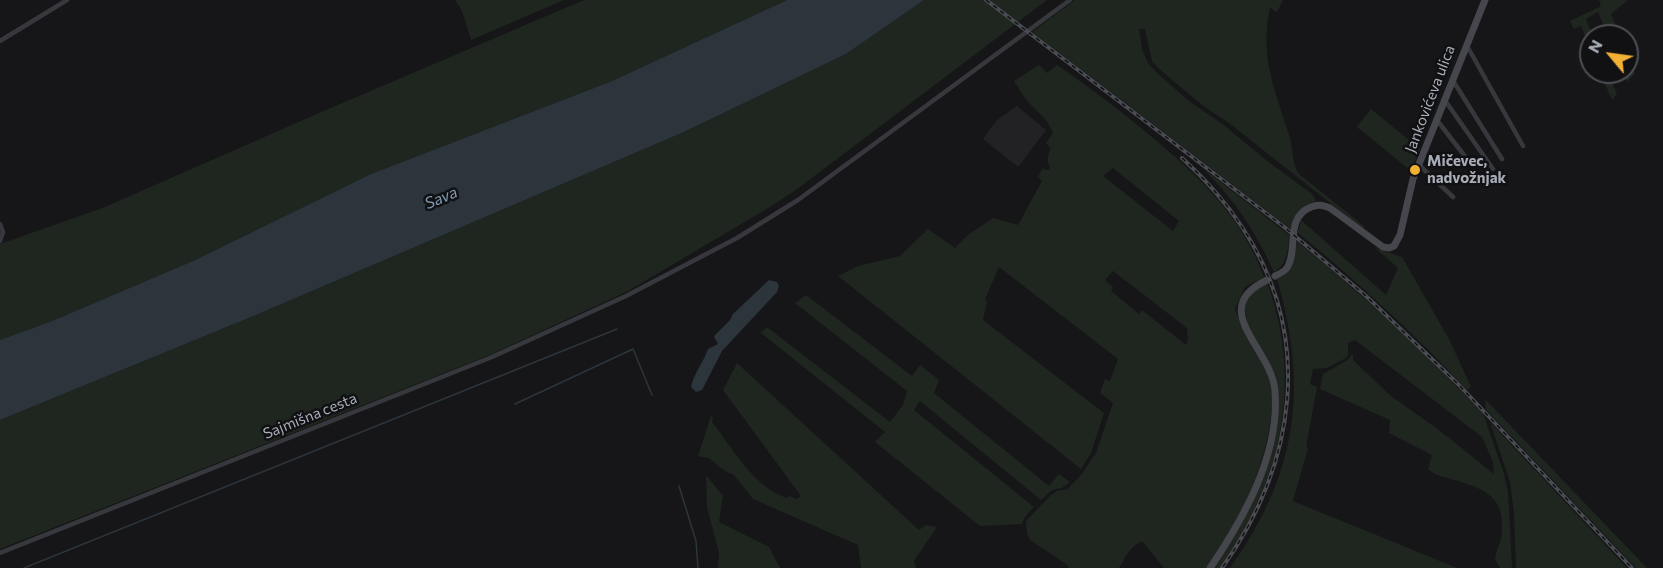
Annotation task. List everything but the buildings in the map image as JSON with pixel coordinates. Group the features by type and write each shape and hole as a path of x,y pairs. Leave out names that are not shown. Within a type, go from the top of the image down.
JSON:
{"main road":[{"name":"Jankovićeva ulica","path":"1275,276 1288,265 1294,228 1304,212 1314,206 1324,205 1334,210 1379,245 1388,248 1395,244 1400,235 1408,198 1419,165 1485,0"},
{"path":"1210,568 1238,525 1252,497 1265,461 1274,423 1276,397 1273,379 1245,325 1241,310 1246,293 1267,280"}],"street":[{"path":"0,41 67,0"},
{"name":"Sajmišna cesta","path":"0,553 492,357 626,296 737,238 798,200 1070,0"},
{"path":"1466,44 1523,146"},
{"path":"1452,79 1502,159"},
{"path":"1444,99 1493,169"},
{"path":"1436,119 1471,164"},
{"path":"1419,165 1454,197"},
{"path":"0,224 3,232 0,241"}],"shaded area":[{"path":"455,0 564,0 471,40 462,11"},
{"path":"584,0 787,0 612,81 371,174 193,261 52,321 0,340 0,244 105,207"},
{"path":"924,0 1047,0 796,190 628,291 492,354 0,549 0,420 256,315 684,132 846,54"},
{"path":"1075,0 1283,0 1277,12 1270,8 1267,26 1268,59 1290,138 1295,166 1299,174 1365,227 1363,229 1229,123 1202,105 1158,68 1152,61 1145,29 1139,29 1142,49 1148,63 1158,74 1189,101 1312,194 1316,201 1300,212 1291,229 1032,32"},
{"path":"1599,0 1628,0 1611,14 1615,24 1603,24 1598,12 1586,19 1588,24 1579,24 1579,27 1574,29 1570,21 1601,6"},
{"path":"1039,65 1047,73 1057,65 1124,114 1182,163 1215,197 1243,234 1264,277 1245,287 1235,309 1265,366 1272,388 1269,430 1253,485 1228,535 1206,568 1164,568 1143,542 1132,548 1119,568 1069,568 1030,540 1027,533 1026,521 1051,495 1068,489 1096,453 1113,403 1100,393 1105,379 1110,381 1118,359 999,267 985,299 987,302 983,320 1104,413 1091,453 1081,469 838,276 858,266 900,256 928,229 955,248 968,235 993,218 1018,225 1042,181 1038,177 1042,169 1049,170 1048,157 1051,148 1046,143 1053,133 1048,123 1025,98 1014,81","holes":["1113,168 1179,221 1173,231 1103,176","1113,271 1187,328 1186,345 1142,310 1139,314 1111,291 1113,287 1105,280"]},
{"path":"1605,84 1613,84 1617,94 1612,100"},
{"path":"1017,106 1046,130 1018,167 983,139 997,120"},
{"path":"1371,109 1420,149 1411,171 1357,127"},
{"path":"1199,165 1289,235 1282,266 1274,272 1242,214"},
{"path":"1301,220 1386,295 1398,268 1375,248 1402,257 1450,341 1471,387 1467,390 1386,309 1298,233"},
{"path":"1297,241 1364,298 1483,413 1508,492 1512,568 1500,568 1495,559 1502,535 1502,516 1492,497 1483,490 1435,474 1428,469 1432,455 1389,433 1390,420 1320,389 1323,374 1346,361 1353,354 1353,360 1391,396 1439,430 1494,474 1493,462 1482,437 1355,340 1348,343 1346,358 1327,368 1313,369 1310,384 1317,387 1306,447 1308,448 1293,501 1457,568 1230,568 1253,533 1270,499 1283,465 1291,430 1294,394 1293,358 1287,319 1277,279 1290,269"},
{"path":"1267,282 1278,320 1284,358 1284,395 1280,431 1271,467 1258,501 1241,535 1220,568 1213,568 1249,509 1276,426 1279,396 1276,376 1248,325 1244,307 1249,295"},
{"path":"806,295 912,376 920,365 939,380 934,393 1049,486 1059,474 1070,482 1062,488 1052,490 1041,500 920,401 914,410 1034,507 1024,518 1022,524 980,526 875,442 885,432 761,333 767,327 890,422 903,405 907,391 795,303"},
{"path":"737,363 919,530 926,525 937,527 914,561 916,568 861,568 858,545 753,499 734,475 709,458 698,456 711,416 713,417 712,422 736,455 764,485 787,498 790,496 796,499 801,496 723,390"},
{"path":"1485,399 1647,568 1636,568 1493,417 1486,409"},
{"path":"1490,422 1627,568 1516,568 1514,513 1510,482"},
{"path":"706,475 723,496 719,522 769,547 780,568 718,568 719,553 707,507"}],"water":[{"name":"Sava","path":"787,0 924,0 846,54 684,132 256,315 0,420 0,340 52,321 193,261 371,174 612,81"},
{"path":"769,280 777,282 779,286 777,292 722,351 702,390 696,392 691,387 692,382 708,349 718,344 715,335 733,314"}],"waterway":[{"path":"24,568 617,329"},
{"path":"515,404 633,349 652,395"},
{"path":"679,486 696,541 698,568"}],"railway":[{"path":"986,0 1283,226 1366,296 1458,384 1632,568"},
{"path":"1182,158 1229,208 1265,269 1280,312 1287,356 1287,400 1280,443 1267,486 1247,528 1222,568"}],"place":[{"name":"Mičevec, nadvožnjak","path":"1415,170"}]}
